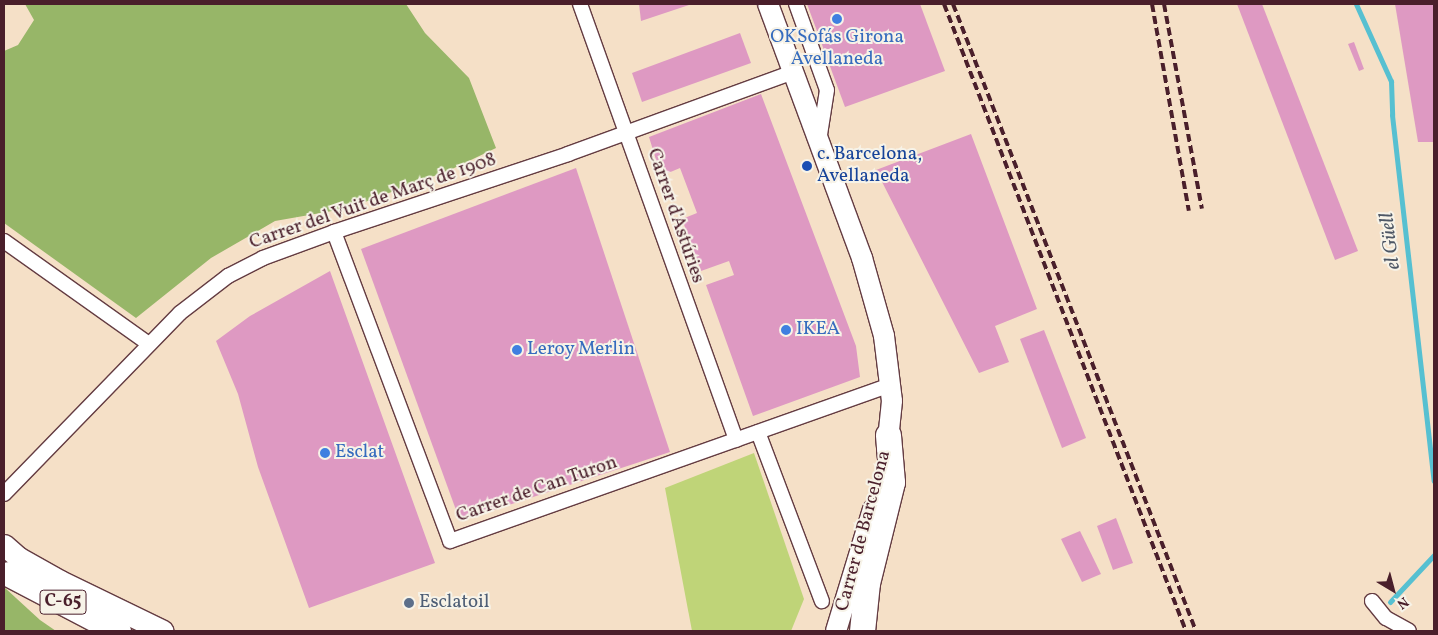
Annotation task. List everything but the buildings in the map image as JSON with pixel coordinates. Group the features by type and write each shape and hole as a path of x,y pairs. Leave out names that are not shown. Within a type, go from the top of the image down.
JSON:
{"highway":[{"path":"862,631 867,583 892,482 888,435"},
{"name":"C-65","path":"6,572 52,612 81,631"},
{"name":"C-65","path":"6,572 118,631"}],"main road":[{"name":"Carrer de Barcelona","path":"768,4 862,258 884,336 891,385 888,435 871,519 836,631"},
{"path":"4,545 19,558 60,581 163,631"}],"street":[{"name":"Carrer d'Astúries","path":"580,4 736,440"},
{"name":"Carrer de Barcelona","path":"796,4 827,90 819,142"},
{"name":"Carrer del Vuit de Març de 1908","path":"5,491 190,304 228,276 263,258 334,232 793,72"},
{"name":"Carrer de Can Turon","path":"334,232 450,541 891,385"},
{"path":"4,242 149,344"},
{"path":"758,432 822,602"},
{"path":"1372,601 1386,618 1409,631"}],"green space":[{"path":"25,4 406,4 425,33 469,78 496,148 450,170 349,208 275,221 211,258 136,318 4,223 4,51 18,45 34,20"},
{"path":"754,453 804,599 791,631 692,631 665,488"},
{"path":"4,587 40,620 56,631 4,631"}],"waterway":[{"name":"el Güell","path":"1356,4 1391,81 1392,115 1434,481"},
{"name":"el Güell","path":"1390,602 1434,555"}],"railway":[{"path":"944,4 1186,631"},
{"path":"953,4 1196,631"},
{"path":"1152,4 1189,211"},
{"path":"1164,4 1202,209"}],"place":[{"name":"OKSofás Girona Avellaneda","path":"837,19"},
{"name":"c. Barcelona, Avellaneda","path":"807,166"},
{"name":"IKEA","path":"786,330"},
{"name":"Leroy Merlin","path":"517,350"},
{"name":"Esclat","path":"325,453"},
{"name":"Esclatoil","path":"409,603"}]}
